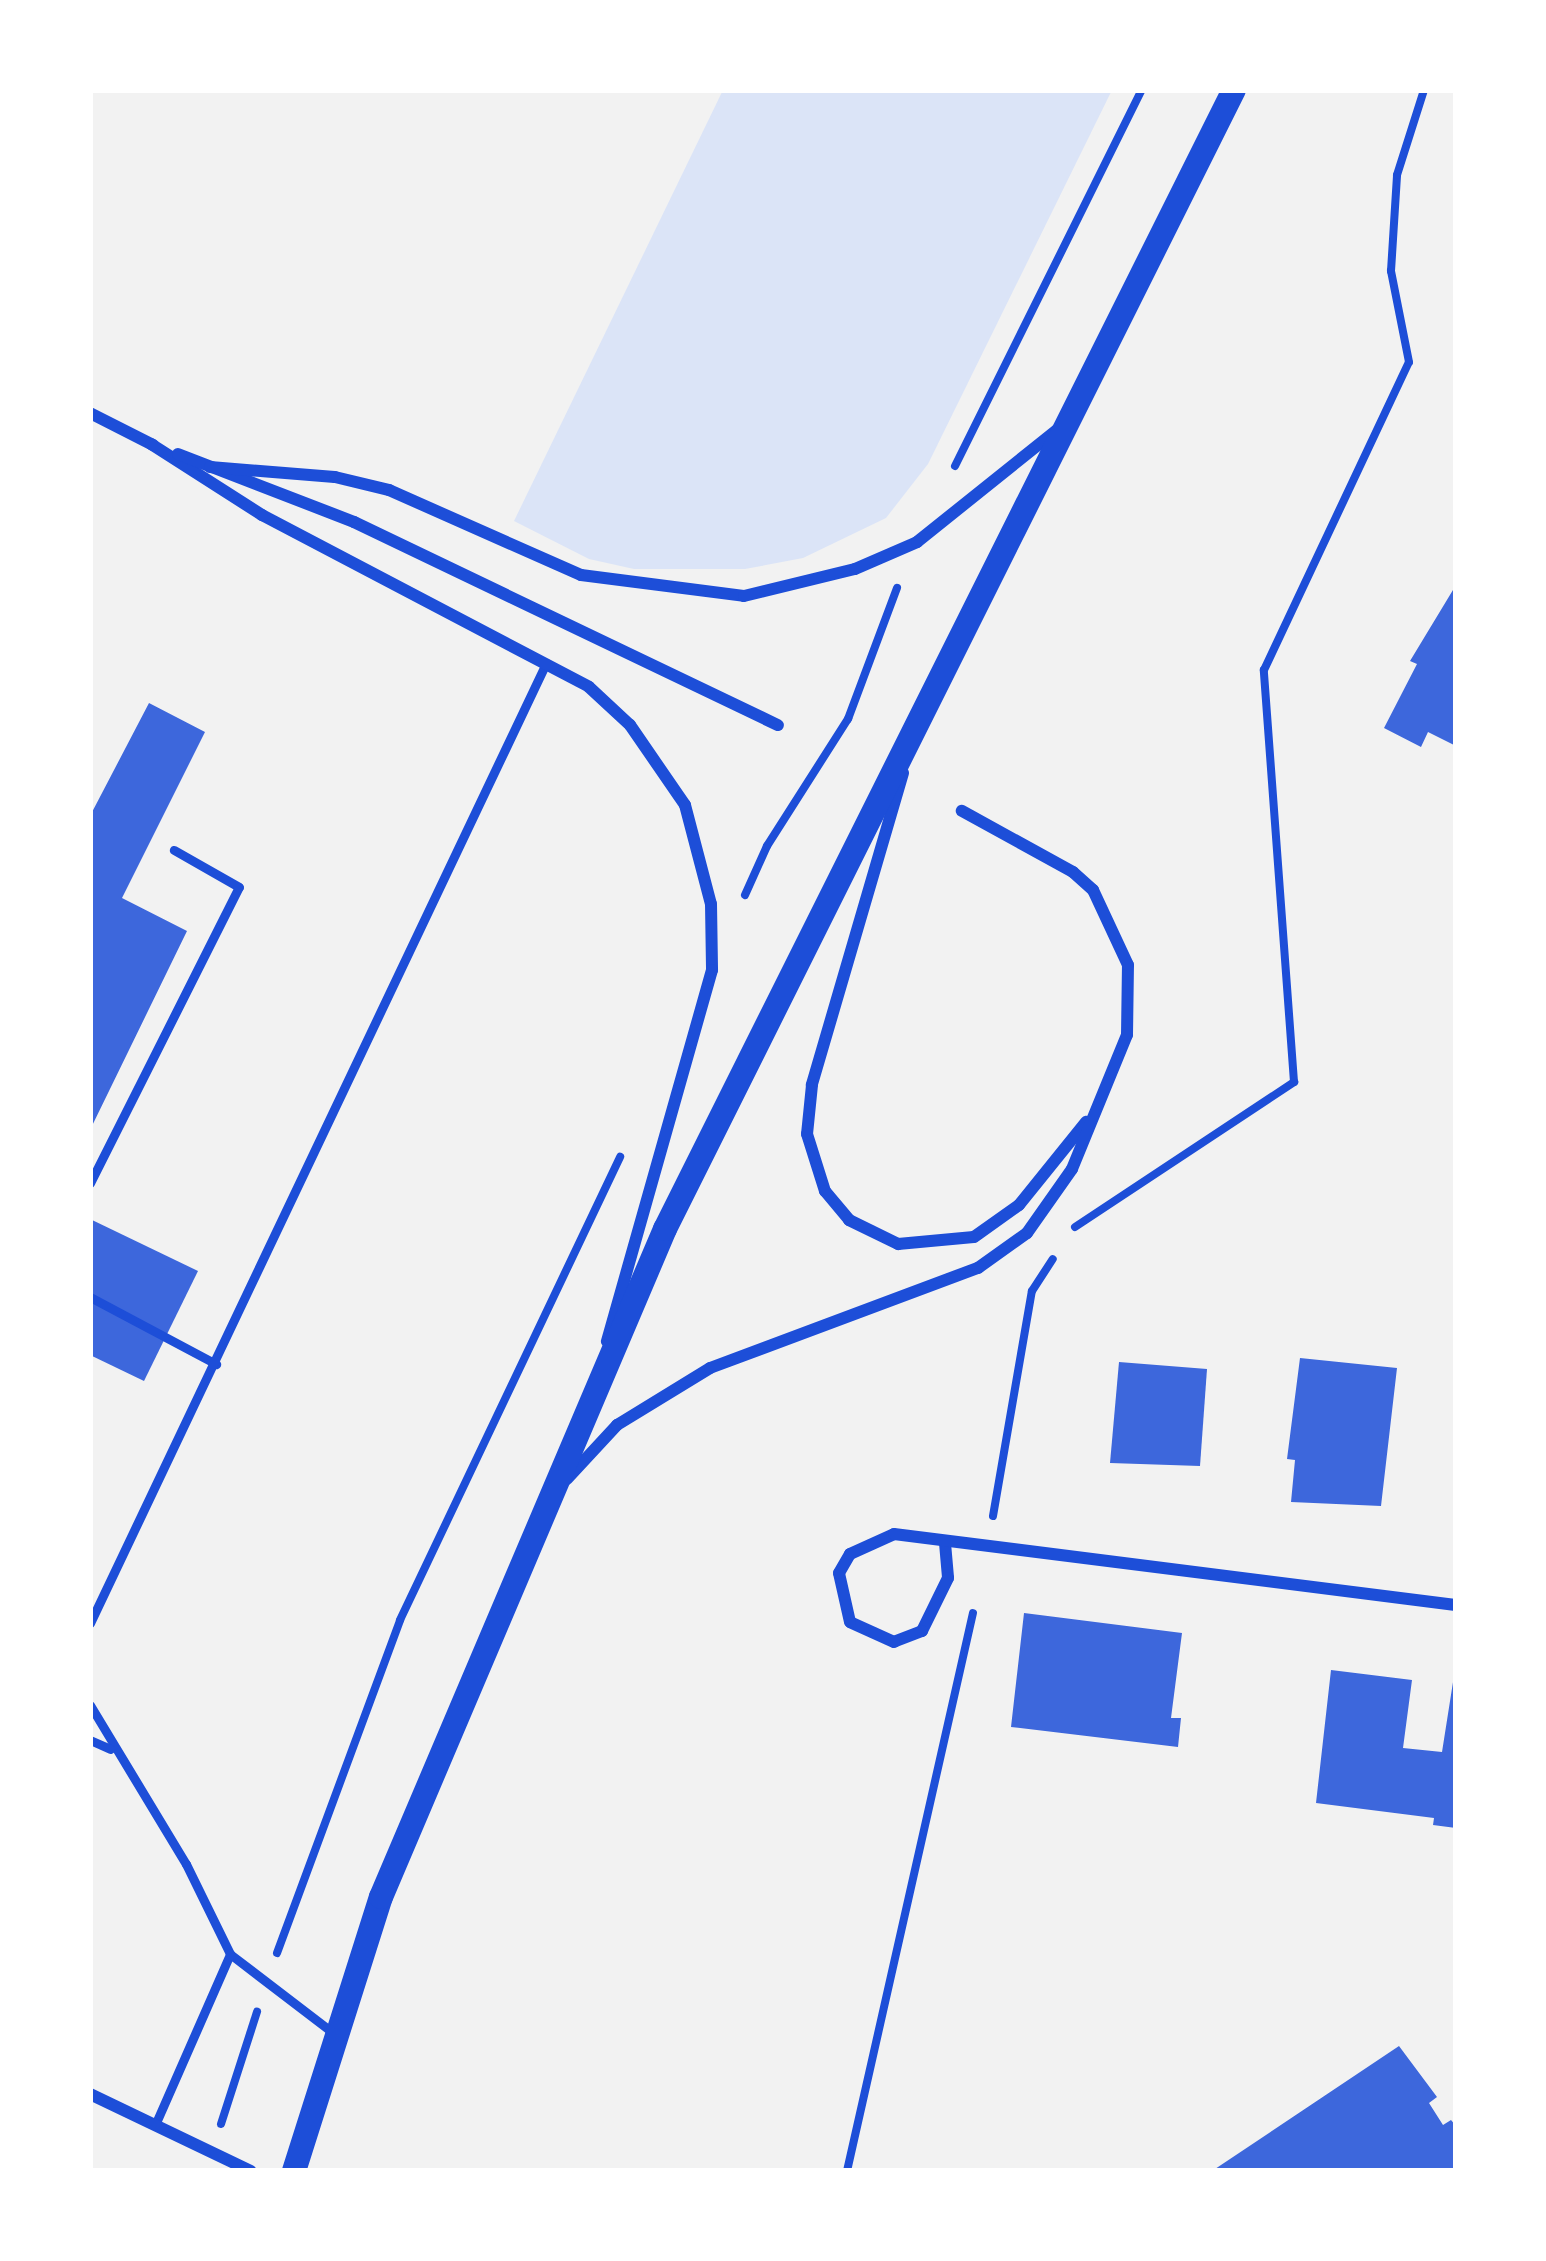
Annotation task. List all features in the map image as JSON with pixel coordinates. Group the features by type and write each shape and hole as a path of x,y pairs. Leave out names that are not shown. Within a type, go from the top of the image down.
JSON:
{"main road":[{"path":"294,2171 381,1897 665,1229 1234,90"}],"street":[{"path":"90,413 151,444 354,521 778,725"},
{"path":"210,467 353,482 581,575 744,596 855,569 916,542 1072,416"},
{"path":"151,444 262,515 589,687 630,725 671,781 698,847 715,937 699,1039 632,1235 592,1403"},
{"path":"912,742 812,1085 807,1134 825,1191 849,1220 898,1244 974,1237 1019,1205 1098,1107"},
{"path":"554,1493 617,1425 710,1368 944,1282 1005,1250 1027,1233 1072,1169 1127,1036 1130,981 1119,936 1073,872 962,812"},
{"path":"945,1543 948,1578 922,1631 894,1642 850,1622 839,1573 850,1554 894,1534 1456,1605"},
{"path":"90,2094 251,2171"}],"lane":[{"path":"90,1623 546,663"},
{"path":"90,1183 239,887 174,850"},
{"path":"90,1297 215,1364"},
{"path":"90,1706 110,1749 186,1864 230,1954 336,2035"},
{"path":"90,1740 110,1749"},
{"path":"155,2125 230,1954"}],"path":[{"path":"1294,1082 1264,670 1409,362 1390,271 1397,175 1424,90"}],"shaded area":[{"path":"723,90 1112,90 928,464 886,518 803,558 745,569 634,569 589,559 514,521"}],"building":[{"path":"1456,585 1456,746 1428,732 1421,747 1384,728 1417,664 1410,661"},
{"path":"149,703 205,732 122,898 187,931 90,1130 90,816"},
{"path":"90,1219 198,1271 144,1381 90,1355"},
{"path":"1300,1358 1397,1368 1381,1506 1291,1502 1295,1460 1287,1459"},
{"path":"1119,1362 1207,1369 1200,1466 1110,1463"},
{"path":"1024,1613 1182,1633 1171,1718 1181,1718 1178,1747 1011,1727"},
{"path":"1456,1663 1456,1828 1433,1825 1434,1818 1316,1803 1331,1670 1412,1680 1403,1748 1442,1752"},
{"path":"1399,2046 1437,2097 1429,2103 1443,2125 1451,2120 1456,2126 1456,2171 1212,2171"}]}
